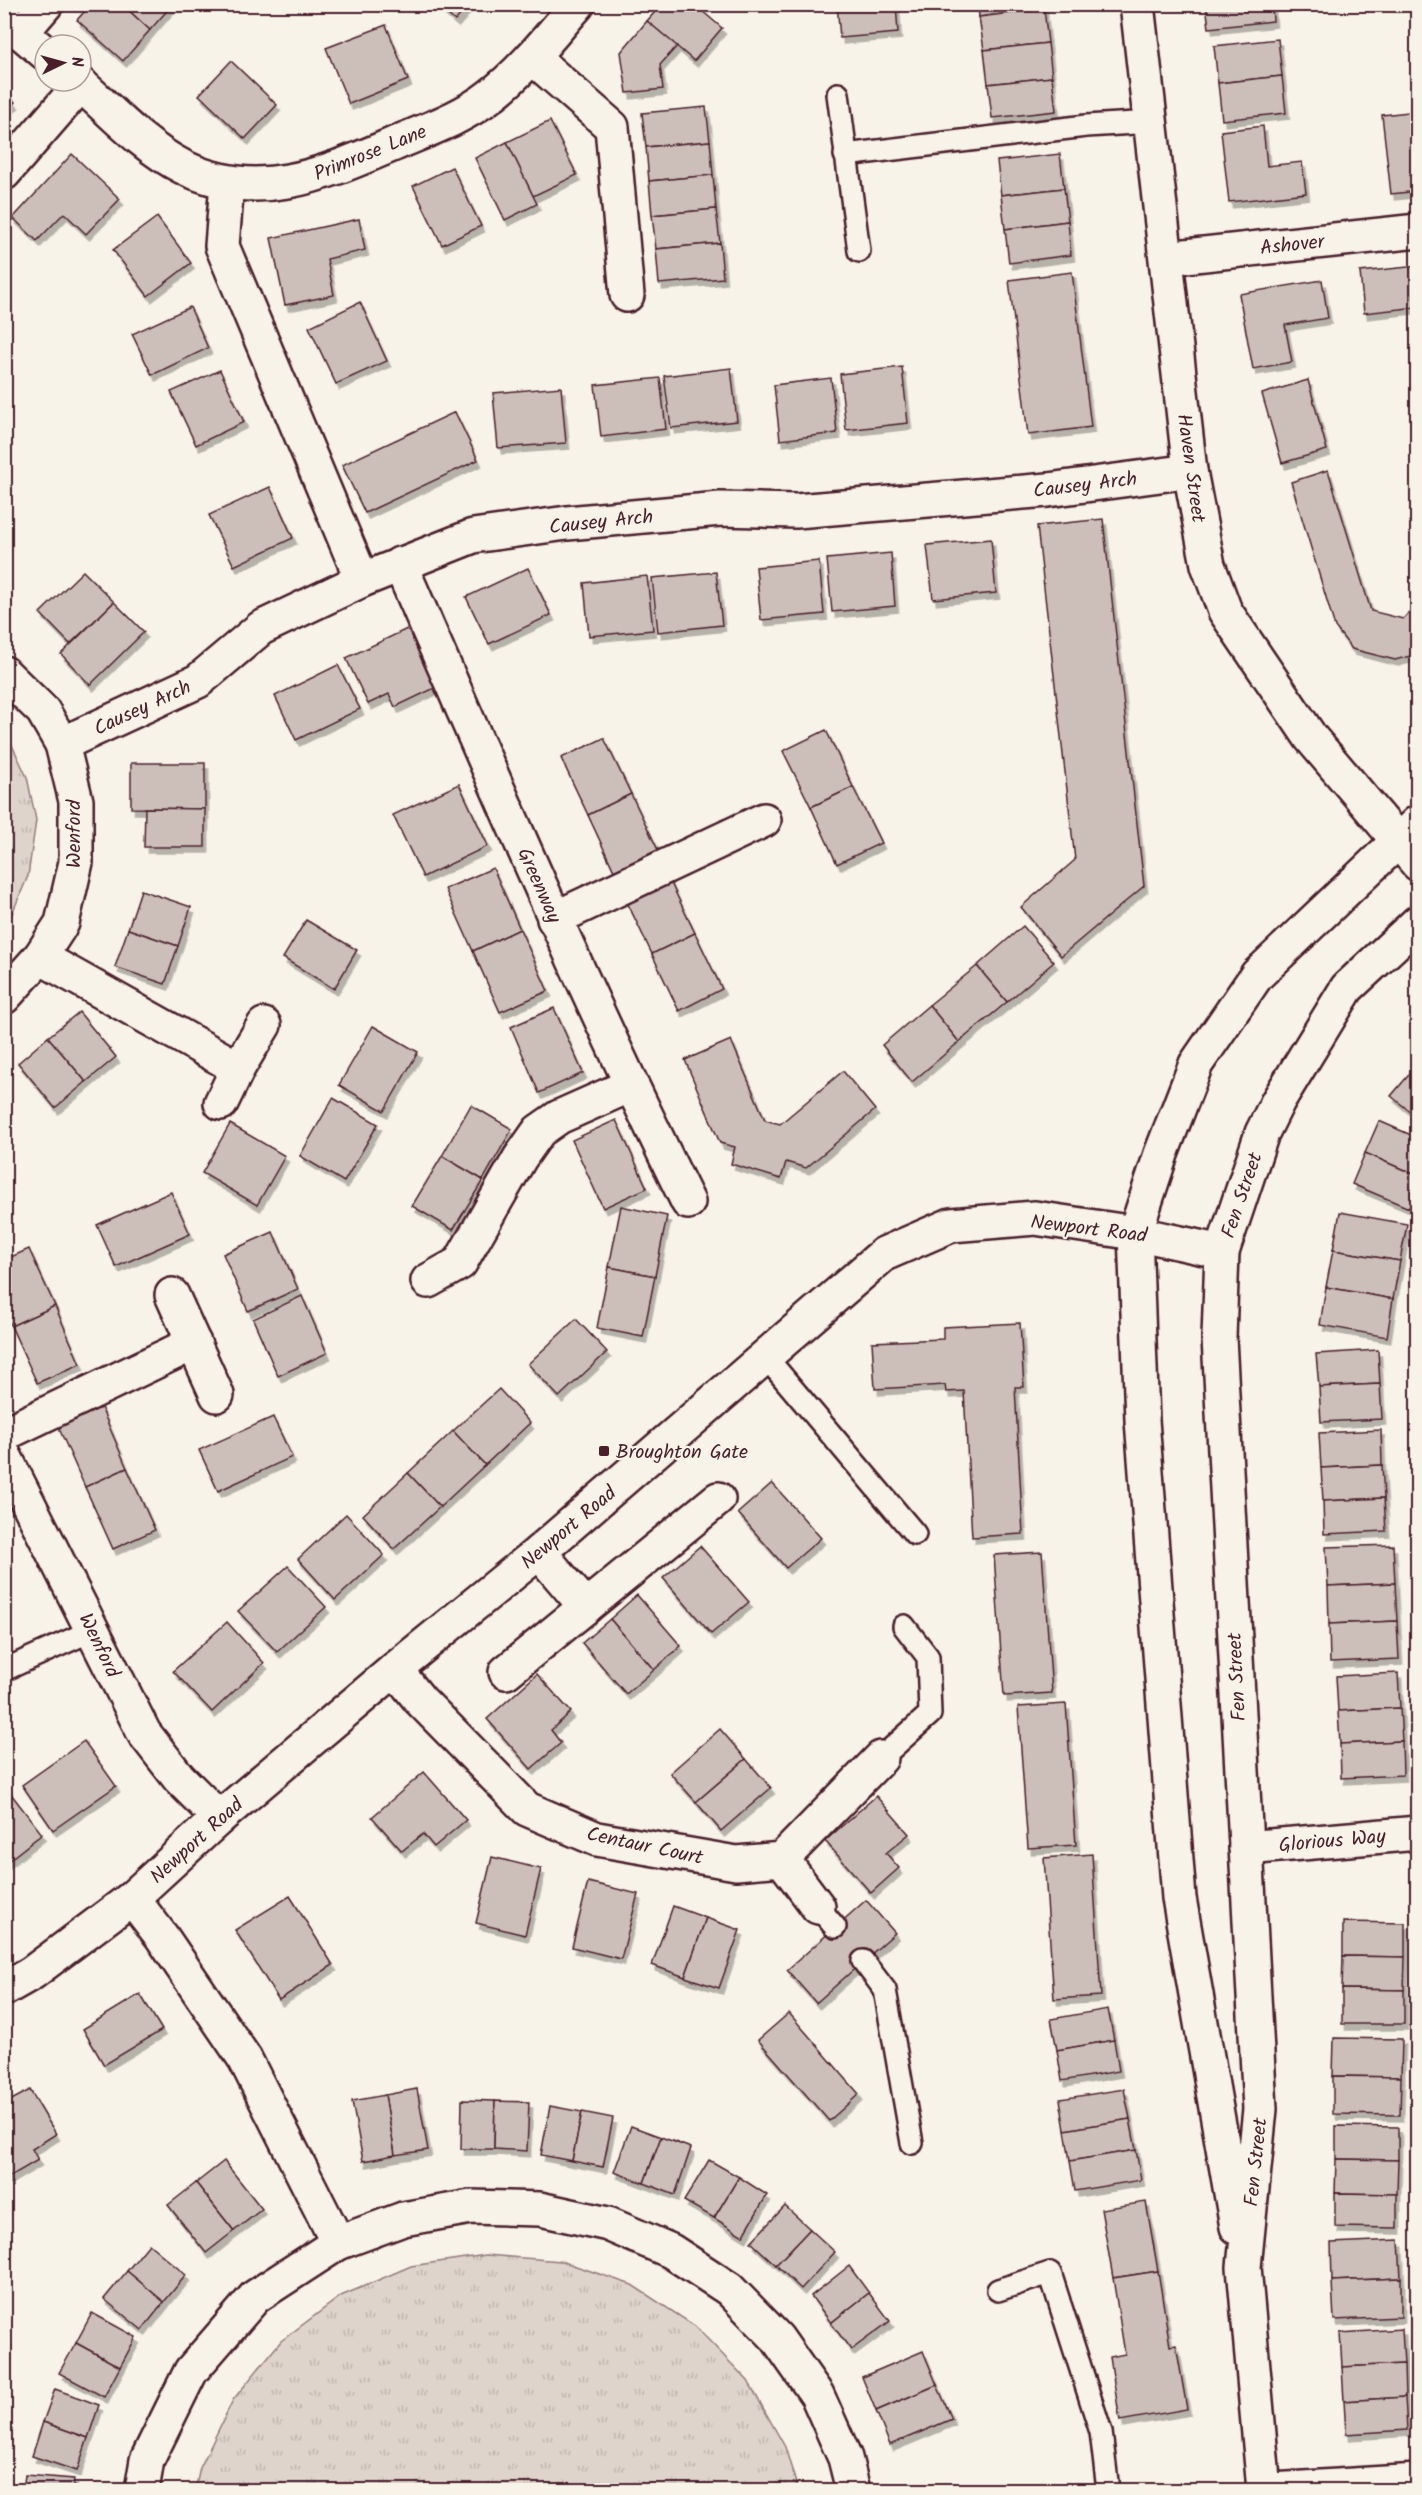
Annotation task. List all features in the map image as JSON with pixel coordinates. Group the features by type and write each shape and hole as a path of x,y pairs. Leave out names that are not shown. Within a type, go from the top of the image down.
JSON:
{"street":[{"path":"23,35 46,4"},
{"name":"Primrose Lane","path":"90,93 147,143 183,167 227,182 276,184 327,173 467,113 492,95 531,57 578,4"},
{"name":"Haven Street","path":"1137,4 1190,471 1208,565 1225,611 1311,738 1411,842"},
{"path":"531,57 612,127 627,295"},
{"path":"4,173 71,93"},
{"path":"227,182 222,246 362,580"},
{"name":"Ashover","path":"1167,258 1418,231"},
{"name":"Causey Arch","path":"62,744 198,681 261,628 362,580 473,536 567,523 720,509 796,511 938,500 1048,490 1190,471"},
{"name":"Greenway","path":"400,564 554,919 688,1202"},
{"name":"Wenford","path":"4,673 43,711 62,744 76,801 76,862 62,923 40,957 4,997"},
{"path":"554,919 764,820"},
{"path":"1244,2267 1179,1898 1142,1420 1136,1233 1161,1154 1196,1064 1257,975 1411,842"},
{"name":"Fen Street","path":"1264,2490 1244,2267 1260,2109 1220,1350 1222,1252 1262,1133 1278,1101 1347,988 1418,922"},
{"path":"40,957 238,1068"},
{"path":"221,1103 238,1068 264,1025"},
{"path":"428,1281 460,1263 520,1158 540,1131 559,1117 631,1085"},
{"name":"Newport Road","path":"4,1989 32,1973 132,1898 219,1818 395,1669 539,1552 884,1254 951,1225 1035,1218 1136,1233 1222,1252"},
{"path":"172,1295 217,1395"},
{"path":"4,1434 194,1342"},
{"name":"Wenford","path":"4,1455 144,1733 179,1778 219,1818"},
{"path":"506,1672 718,1499"},
{"path":"539,1552 586,1607"},
{"name":"Centaur Court","path":"395,1669 420,1700 527,1809 597,1839 736,1863 782,1858"},
{"path":"827,1917 782,1858 881,1758"},
{"name":"Glorious Way","path":"1246,1848 1418,1833"},
{"path":"132,1898 162,1937 245,2059 338,2242"},
{"path":"142,2490 147,2460 191,2371 255,2297 338,2242 403,2218 471,2208 540,2209 608,2224 671,2251 729,2289 777,2338 817,2395 845,2458 853,2490"},
{"path":"1272,2490 1418,2481"}],"lane":[{"path":"838,94 859,251"},
{"path":"845,155 1086,126 1152,122"},
{"path":"765,1356 915,1534"},
{"path":"881,1758 930,1713 928,1657 904,1626"},
{"path":"4,1670 93,1630"},
{"path":"863,1960 885,1990 912,2143"},
{"path":"998,2290 1050,2273 1101,2432 1108,2490"}],"green space":[{"path":"5,734 27,777 36,820 28,876 5,930"},
{"path":"486,2255 561,2261 632,2285 695,2326 748,2381 785,2447 798,2490 195,2490 200,2468 233,2400 281,2341 341,2296 411,2266"}],"building":[{"path":"91,4 122,4 150,30 123,61 77,20"},
{"path":"122,4 173,4 150,30"},
{"path":"436,4 470,4 455,21"},
{"path":"662,4 694,4 722,28 694,61 647,21"},
{"path":"837,4 896,4 898,33 840,38"},
{"path":"978,4 1044,4 1044,9 979,17"},
{"path":"1206,4 1272,4 1273,21 1209,28"},
{"path":"1044,9 1048,43 984,50 979,17"},
{"path":"647,21 677,46 660,65 663,89 627,93 621,52"},
{"path":"386,25 408,80 349,104 326,48"},
{"path":"1278,39 1282,76 1218,83 1214,46"},
{"path":"1048,43 1052,77 988,84 984,50"},
{"path":"231,61 277,105 245,139 199,95"},
{"path":"1282,76 1286,113 1222,120 1218,83"},
{"path":"1052,77 1056,111 992,118 988,84"},
{"path":"4,93 15,102 4,113"},
{"path":"706,107 710,141 646,147 642,113"},
{"path":"1418,111 1418,191 1391,194 1382,115"},
{"path":"550,121 577,175 533,196 507,142"},
{"path":"1263,126 1267,166 1302,162 1306,193 1229,202 1221,131"},
{"path":"710,141 713,175 649,181 646,147"},
{"path":"507,142 537,204 505,220 475,158"},
{"path":"72,154 120,199 86,234 64,213 37,241 13,218"},
{"path":"1060,154 1064,188 1001,195 997,161"},
{"path":"452,167 481,226 442,245 413,186"},
{"path":"713,175 716,209 652,215 649,181"},
{"path":"1064,188 1068,221 1005,229 1001,195"},
{"path":"716,209 720,243 656,249 652,215"},
{"path":"157,217 191,263 148,296 113,250"},
{"path":"359,219 365,250 327,259 334,295 285,305 271,238"},
{"path":"1068,221 1071,255 1009,263 1005,229"},
{"path":"720,243 723,278 659,284 656,249"},
{"path":"1418,266 1418,307 1364,313 1360,272"},
{"path":"1072,272 1091,427 1028,435 1009,280"},
{"path":"1322,280 1328,318 1285,325 1292,362 1253,369 1239,294"},
{"path":"360,302 387,361 336,384 309,327"},
{"path":"190,307 208,348 152,375 132,334"},
{"path":"902,367 908,423 846,430 840,374"},
{"path":"731,368 737,421 671,428 664,376"},
{"path":"220,370 244,422 196,445 171,392"},
{"path":"660,378 666,429 601,437 595,385"},
{"path":"831,378 837,433 780,440 774,385"},
{"path":"1308,380 1327,450 1282,463 1262,394"},
{"path":"561,387 566,443 498,448 493,393"},
{"path":"455,412 478,460 365,513 342,465"},
{"path":"1328,470 1371,611 1403,619 1418,603 1418,654 1395,660 1352,649 1335,627 1291,482"},
{"path":"270,487 293,538 234,566 209,515"},
{"path":"1103,519 1144,886 1061,956 1021,907 1075,860 1037,526"},
{"path":"991,539 996,593 933,599 927,545"},
{"path":"891,553 895,606 832,612 827,559"},
{"path":"819,561 824,614 761,620 756,567"},
{"path":"528,568 551,615 489,644 466,597"},
{"path":"83,571 114,602 70,644 40,613"},
{"path":"716,572 722,625 658,632 652,578"},
{"path":"647,576 653,630 589,636 584,583"},
{"path":"114,602 144,632 90,685 61,654"},
{"path":"409,628 437,687 395,707 389,694 368,704 346,658"},
{"path":"338,665 360,709 296,740 275,696"},
{"path":"826,730 853,787 811,807 783,751"},
{"path":"604,738 631,794 588,815 561,758"},
{"path":"131,763 205,763 205,809 131,808"},
{"path":"459,784 488,846 423,877 393,815"},
{"path":"853,787 881,843 837,864 811,807"},
{"path":"631,794 658,850 614,871 588,815"},
{"path":"145,808 205,809 205,847 144,847"},
{"path":"493,868 520,929 473,951 445,889"},
{"path":"668,877 695,933 652,954 625,898"},
{"path":"141,890 191,907 178,946 128,929"},
{"path":"306,920 357,950 334,989 283,958"},
{"path":"1023,926 1054,962 1007,1002 977,966"},
{"path":"128,929 178,946 165,984 115,967"},
{"path":"520,929 548,991 500,1012 473,951"},
{"path":"695,933 722,989 679,1011 652,954"},
{"path":"977,966 1007,1002 959,1042 929,1005"},
{"path":"929,1005 959,1042 912,1082 882,1045"},
{"path":"554,1008 583,1073 539,1093 511,1027"},
{"path":"79,1012 116,1057 86,1082 48,1037"},
{"path":"373,1026 418,1052 384,1111 339,1085"},
{"path":"48,1037 86,1082 55,1108 18,1063"},
{"path":"731,1040 765,1120 780,1124 843,1071 875,1110 806,1168 786,1162 781,1179 731,1164 735,1147 720,1143 685,1060"},
{"path":"1413,1070 1418,1074 1418,1118 1391,1096"},
{"path":"333,1098 378,1124 344,1182 300,1156"},
{"path":"471,1105 512,1129 483,1180 442,1156"},
{"path":"616,1120 647,1188 603,1208 572,1140"},
{"path":"1379,1121 1418,1138 1418,1176 1365,1153"},
{"path":"230,1124 285,1156 257,1205 202,1173"},
{"path":"1365,1153 1418,1176 1418,1187 1409,1208 1352,1184"},
{"path":"442,1156 483,1180 453,1230 412,1206"},
{"path":"171,1192 190,1234 116,1267 97,1225"},
{"path":"621,1206 667,1216 655,1276 609,1267"},
{"path":"1340,1212 1407,1224 1400,1261 1333,1250"},
{"path":"273,1232 298,1289 248,1311 223,1254"},
{"path":"29,1249 55,1306 11,1326 4,1312 4,1260"},
{"path":"1333,1250 1400,1261 1393,1299 1326,1287"},
{"path":"609,1267 655,1276 643,1337 597,1328"},
{"path":"1326,1287 1393,1299 1387,1337 1320,1325"},
{"path":"302,1296 327,1353 278,1376 253,1319"},
{"path":"55,1306 80,1364 37,1383 11,1326"},
{"path":"576,1319 607,1352 559,1397 528,1364"},
{"path":"1020,1323 1024,1387 1015,1387 1023,1534 972,1537 964,1391 946,1392 945,1385 875,1389 872,1342 943,1339 943,1327"},
{"path":"1378,1350 1380,1384 1319,1387 1316,1354"},
{"path":"1380,1384 1382,1419 1321,1422 1319,1387"},
{"path":"499,1389 530,1423 485,1465 453,1431"},
{"path":"100,1405 127,1468 85,1487 57,1424"},
{"path":"273,1417 292,1457 218,1491 199,1450"},
{"path":"1381,1430 1382,1465 1321,1468 1319,1433"},
{"path":"453,1431 485,1465 440,1507 408,1473"},
{"path":"1382,1465 1384,1498 1323,1501 1321,1468"},
{"path":"127,1468 155,1530 113,1549 85,1487"},
{"path":"408,1473 440,1507 394,1549 363,1515"},
{"path":"772,1483 821,1538 786,1568 738,1513"},
{"path":"1384,1498 1386,1531 1324,1534 1323,1501"},
{"path":"346,1514 384,1555 335,1600 298,1559"},
{"path":"1393,1545 1395,1583 1328,1586 1326,1547"},
{"path":"700,1546 749,1602 711,1634 663,1578"},
{"path":"1042,1552 1052,1693 1004,1696 994,1555"},
{"path":"288,1566 326,1607 277,1652 238,1611"},
{"path":"1395,1583 1397,1621 1329,1624 1328,1586"},
{"path":"637,1595 681,1646 654,1670 610,1619"},
{"path":"610,1619 654,1670 626,1694 582,1643"},
{"path":"1397,1621 1399,1659 1330,1662 1329,1624"},
{"path":"227,1622 264,1663 212,1712 173,1671"},
{"path":"1398,1673 1400,1708 1338,1711 1336,1676"},
{"path":"537,1674 571,1712 551,1730 561,1743 531,1769 487,1719"},
{"path":"1066,1704 1076,1845 1028,1848 1018,1707"},
{"path":"1400,1708 1402,1741 1340,1744 1338,1711"},
{"path":"720,1729 746,1759 696,1802 670,1773"},
{"path":"84,1741 116,1786 53,1830 22,1785"},
{"path":"1402,1741 1403,1775 1341,1778 1340,1744"},
{"path":"746,1759 771,1788 721,1831 696,1802"},
{"path":"424,1772 466,1820 434,1847 423,1834 402,1851 372,1817"},
{"path":"8,1790 42,1834 4,1864 4,1793"},
{"path":"876,1796 909,1834 886,1853 899,1868 871,1893 825,1841"},
{"path":"1092,1854 1101,1996 1054,1999 1044,1858"},
{"path":"492,1857 541,1869 525,1935 476,1923"},
{"path":"588,1882 638,1894 621,1959 572,1947"},
{"path":"290,1896 333,1965 279,2000 235,1930"},
{"path":"866,1900 895,1933 816,2003 787,1970"},
{"path":"673,1906 706,1918 685,1977 652,1965"},
{"path":"706,1918 740,1930 719,1988 685,1977"},
{"path":"1343,1922 1405,1923 1405,1957 1343,1956"},
{"path":"1343,1956 1405,1957 1404,1990 1342,1989"},
{"path":"1342,1989 1404,1990 1404,2024 1342,2024"},
{"path":"140,1994 162,2030 104,2065 83,2029"},
{"path":"1108,2009 1114,2040 1057,2050 1051,2019"},
{"path":"789,2013 859,2094 829,2121 758,2040"},
{"path":"1334,2038 1402,2039 1401,2077 1333,2076"},
{"path":"1114,2040 1119,2071 1062,2081 1057,2050"},
{"path":"1333,2076 1401,2077 1400,2115 1333,2114"},
{"path":"417,2089 428,2150 395,2155 385,2095"},
{"path":"1124,2089 1130,2119 1065,2130 1060,2099"},
{"path":"30,2090 56,2134 32,2149 38,2160 4,2180 4,2104"},
{"path":"385,2095 395,2155 363,2161 352,2101"},
{"path":"462,2100 495,2101 494,2149 461,2149"},
{"path":"495,2101 529,2102 527,2151 494,2149"},
{"path":"550,2106 582,2112 572,2161 541,2155"},
{"path":"582,2112 613,2118 603,2167 572,2161"},
{"path":"1130,2119 1136,2150 1070,2161 1065,2130"},
{"path":"631,2126 661,2137 644,2183 614,2172"},
{"path":"1336,2126 1398,2127 1398,2160 1336,2159"},
{"path":"661,2137 691,2148 675,2195 644,2183"},
{"path":"1136,2150 1141,2180 1075,2191 1070,2161"},
{"path":"1336,2159 1398,2160 1397,2194 1335,2193"},
{"path":"709,2160 739,2177 714,2218 684,2201"},
{"path":"224,2161 262,2209 234,2231 196,2183"},
{"path":"739,2177 767,2195 743,2236 714,2218"},
{"path":"196,2183 234,2231 206,2253 168,2205"},
{"path":"1335,2193 1397,2194 1397,2228 1335,2227"},
{"path":"1146,2202 1158,2271 1113,2278 1101,2209"},
{"path":"785,2206 810,2229 776,2265 751,2242"},
{"path":"810,2229 835,2252 801,2289 776,2265"},
{"path":"1399,2240 1401,2278 1332,2281 1331,2243"},
{"path":"149,2244 186,2275 164,2302 127,2271"},
{"path":"849,2266 869,2293 831,2323 811,2296"},
{"path":"127,2271 164,2302 142,2330 104,2299"},
{"path":"1158,2271 1170,2346 1176,2345 1187,2409 1120,2421 1110,2357 1125,2354 1113,2278"},
{"path":"1401,2278 1401,2317 1334,2320 1332,2281"},
{"path":"869,2293 890,2321 851,2350 831,2323"},
{"path":"92,2313 136,2337 120,2367 76,2343"},
{"path":"1402,2329 1404,2364 1342,2367 1340,2333"},
{"path":"76,2343 120,2367 104,2397 59,2373"},
{"path":"923,2351 937,2385 876,2411 862,2377"},
{"path":"1404,2364 1405,2397 1344,2401 1342,2367"},
{"path":"937,2385 952,2419 890,2445 876,2411"},
{"path":"55,2389 99,2405 88,2438 43,2422"},
{"path":"1405,2397 1407,2430 1346,2434 1344,2401"},
{"path":"43,2422 88,2438 77,2471 32,2456"},
{"path":"25,2475 74,2479 73,2490 23,2490"}],"place":[{"name":"Broughton Gate","path":"604,1451"}]}
